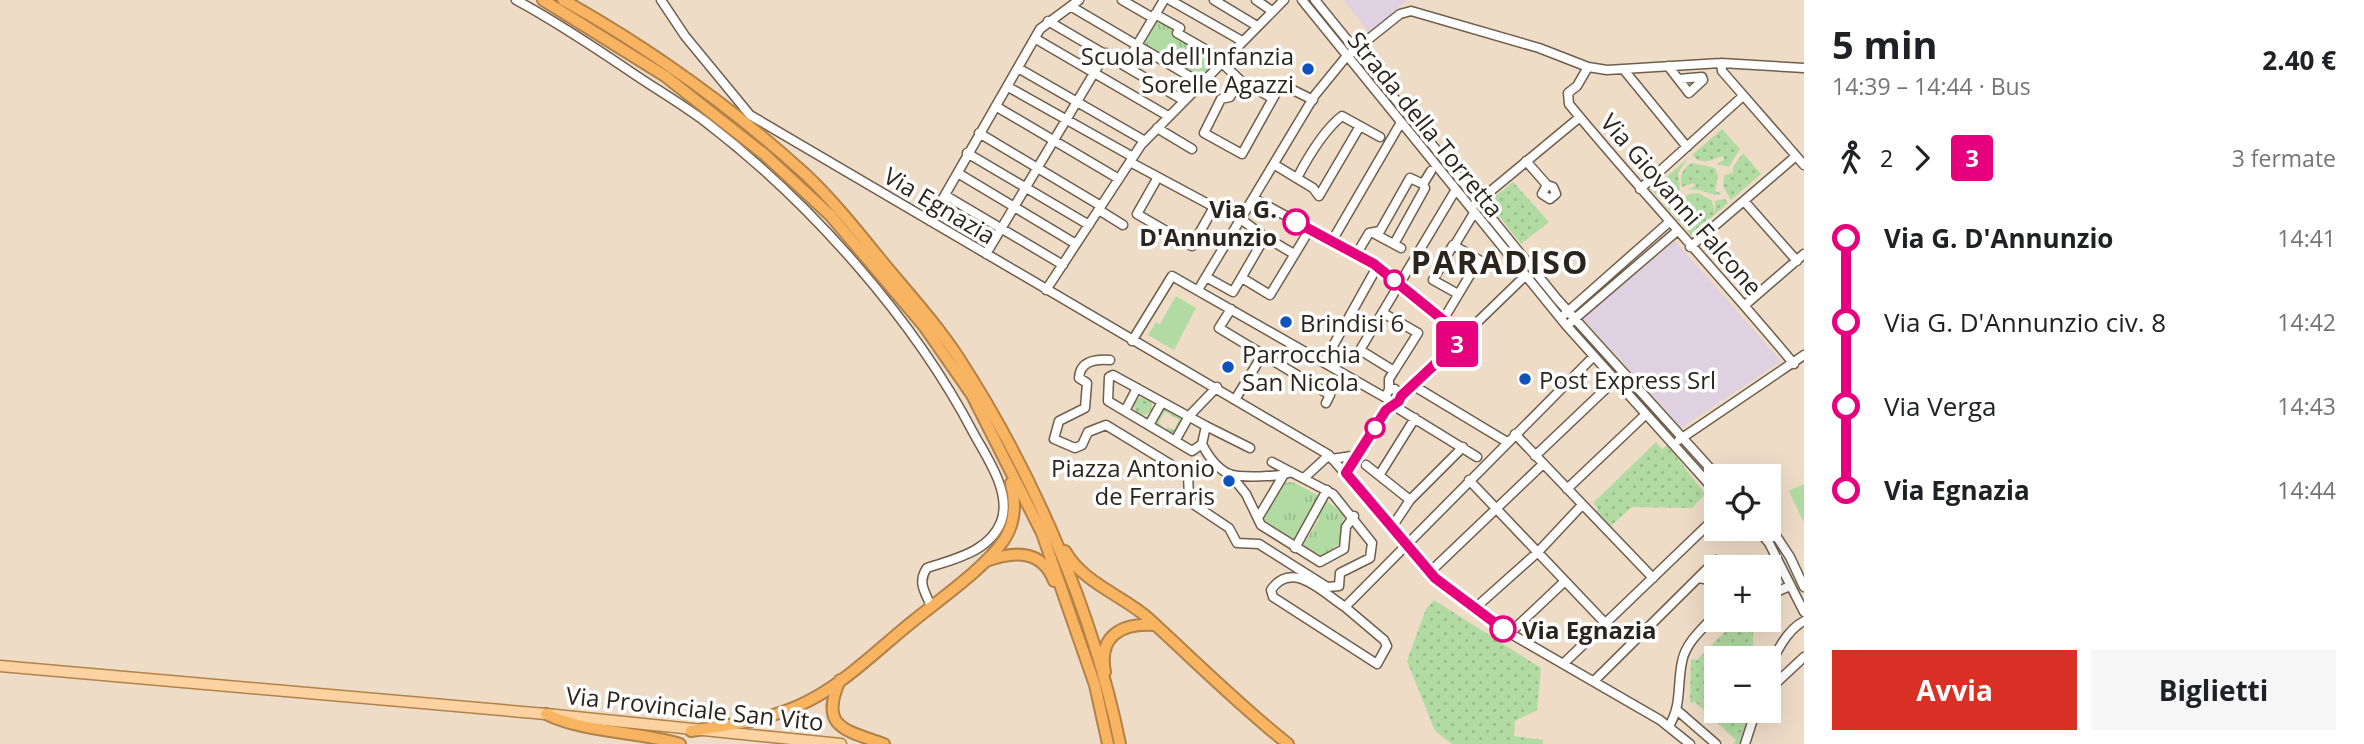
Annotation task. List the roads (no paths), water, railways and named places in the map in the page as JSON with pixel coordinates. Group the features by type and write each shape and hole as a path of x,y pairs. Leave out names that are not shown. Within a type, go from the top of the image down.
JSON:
{"highway":[{"path":"543,0 665,76 764,154 830,215 924,326 972,395 1042,533 1082,645 1108,744"},
{"path":"563,0 653,54 804,174 859,233 959,358 1000,427 1070,561 1154,625 1288,744"},
{"path":"691,731 779,714 803,704 840,680 931,606 1004,540 1013,518 1015,501 1009,470"},
{"path":"1035,496 1079,601 1116,726"},
{"path":"981,563 1006,554 1023,553 1038,559 1050,572 1076,639 1082,645"},
{"path":"1120,744 1103,660 1109,636 1129,625 1154,625"},
{"path":"840,680 831,700 830,711 837,722 847,731 884,744"},
{"path":"546,714 562,722 680,744"},
{"path":"1264,725 1273,744"}],"main road":[{"name":"Via Provinciale San Vito","path":"0,666 546,714 691,731 841,744"}],"street":[{"path":"516,0 552,19 706,123 754,163 848,255 918,341 958,404 996,475 1003,498 1001,522 982,547 927,568 922,576 922,587 931,606"},
{"name":"Via Egnazia","path":"661,0 685,36 750,115 1132,341 1236,398 1330,457 1430,572 1474,609 1510,634 1595,680 1669,726 1690,744"},
{"path":"930,221 1040,29 1079,0"},
{"path":"1122,0 1180,28 1177,33 1222,61 1240,80 1272,99"},
{"path":"1125,65 1164,0"},
{"path":"1170,0 1185,4 1242,41"},
{"path":"1214,0 1257,26"},
{"path":"1256,0 1272,11"},
{"path":"1046,290 1144,141 1284,0"},
{"name":"Strada della Torretta","path":"1302,0 1563,322 1704,479"},
{"name":"Strada della Torretta","path":"1315,0 1572,315 1706,464"},
{"path":"1072,7 1201,83"},
{"path":"1198,290 1312,100 1346,57 1400,14 1411,11 1539,48 1588,67 1624,71 1721,63 1804,68"},
{"path":"1048,21 1183,100"},
{"path":"1036,39 1168,116"},
{"path":"986,254 1106,53"},
{"path":"1721,63 1722,71 1804,165"},
{"path":"1668,66 1678,79"},
{"name":"Via Giovanni Falcone","path":"1588,67 1566,98 1668,223 1745,305 1794,364"},
{"path":"1018,68 1144,141"},
{"path":"1624,71 1687,147"},
{"path":"1240,80 1230,97 1221,99 1203,133 1242,154 1281,84 1312,100"},
{"path":"1010,89 1214,207 1192,246 1137,214 1158,177"},
{"path":"1640,189 1743,96"},
{"path":"997,107 1119,179"},
{"path":"1297,178 1318,139 1329,133 1342,116 1380,137"},
{"path":"1458,294 1433,280 1478,201 1580,117"},
{"path":"1332,241 1400,124"},
{"path":"1275,165 1313,188 1319,196 1360,126"},
{"path":"1157,128 1192,149"},
{"path":"979,133 1038,168 1123,225"},
{"path":"967,153 1089,225"},
{"path":"1690,247 1796,156"},
{"path":"1526,161 1547,185"},
{"path":"1373,233 1397,246 1431,171"},
{"path":"961,175 1076,244"},
{"path":"1356,255 1369,233 1380,231 1410,178 1423,184"},
{"path":"1394,371 1360,350 1455,191"},
{"path":"948,197 1063,265"},
{"path":"1255,199 1377,267 1464,337"},
{"path":"1744,201 1800,258 1745,305"},
{"path":"1242,220 1294,254"},
{"path":"1572,315 1619,267 1668,223"},
{"path":"1242,278 1270,295 1310,229"},
{"path":"1563,322 1626,275 1676,232"},
{"path":"1206,277 1233,292 1265,237"},
{"path":"1444,320 1479,260 1454,246"},
{"path":"1324,362 1377,267"},
{"path":"1619,267 1626,275"},
{"path":"1132,341 1172,276 1392,400 1415,418 1477,457"},
{"path":"1392,400 1399,401 1401,396 1525,276"},
{"path":"1231,309 1219,328 1330,395 1326,403"},
{"path":"1346,473 1392,400 1389,379 1418,333 1382,313"},
{"path":"1236,398 1263,354"},
{"path":"1673,445 1804,355"},
{"path":"1345,607 1405,542 1593,357"},
{"path":"1110,360 1097,359 1085,363 1079,373 1079,378 1087,383 1084,408 1059,421 1054,439 1074,448 1082,445 1088,432 1106,425 1188,475 1189,497 1193,504 1229,528 1237,543 1259,544 1327,587 1339,586 1340,573 1367,561 1373,551 1372,543 1361,532 1354,516 1327,490 1304,478 1287,474 1230,474"},
{"path":"1202,444 1192,451 1108,401 1108,377 1112,374 1250,448"},
{"path":"1535,456 1615,380"},
{"path":"1175,441 1189,416 1217,387"},
{"path":"1125,411 1137,388"},
{"path":"1419,389 1507,442"},
{"path":"1149,425 1162,402"},
{"path":"1567,489 1645,415"},
{"path":"1380,474 1415,418"},
{"path":"1206,426 1202,444 1211,461 1230,474 1252,503 1261,525 1295,548 1320,562 1344,549 1346,527 1354,516"},
{"path":"1515,434 1653,578"},
{"path":"1392,527 1410,500 1463,447"},
{"path":"1304,478 1330,457 1359,455"},
{"path":"1272,462 1287,474"},
{"path":"1366,464 1410,500"},
{"path":"1430,572 1543,464"},
{"path":"1258,518 1287,474"},
{"path":"1469,480 1605,623"},
{"path":"1295,548 1327,490"},
{"path":"1474,609 1538,552 1582,505"},
{"path":"1563,663 1704,529"},
{"path":"1768,541 1804,612"},
{"path":"1780,541 1804,587"},
{"path":"1595,680 1704,572"},
{"path":"1289,576 1299,576 1345,607 1384,640 1387,646 1377,664 1273,597 1271,590 1289,576"},
{"path":"1698,578 1704,579"},
{"path":"1510,634 1565,581"},
{"path":"1781,590 1790,586"},
{"path":"1781,646 1798,624 1804,621"},
{"path":"1669,726 1678,711 1682,660 1688,646 1704,628"},
{"path":"1781,678 1804,657"},
{"path":"1678,711 1716,744"},
{"path":"1745,744 1752,723"}],"place":[{"name":"Scuola dell'Infanzia Sorelle Agazzi","path":"1308,69"},
{"name":"Via G. D'Annunzio","path":"1296,222"},
{"name":"Brindisi 6","path":"1286,322"},
{"name":"Parrocchia San Nicola","path":"1228,367"},
{"name":"Post Express Srl","path":"1525,379"},
{"name":"Piazza Antonio de Ferraris","path":"1229,481"},
{"name":"Via Egnazia","path":"1503,629"}],"district":[{"name":"PARADISO","path":"1500,261"}]}
